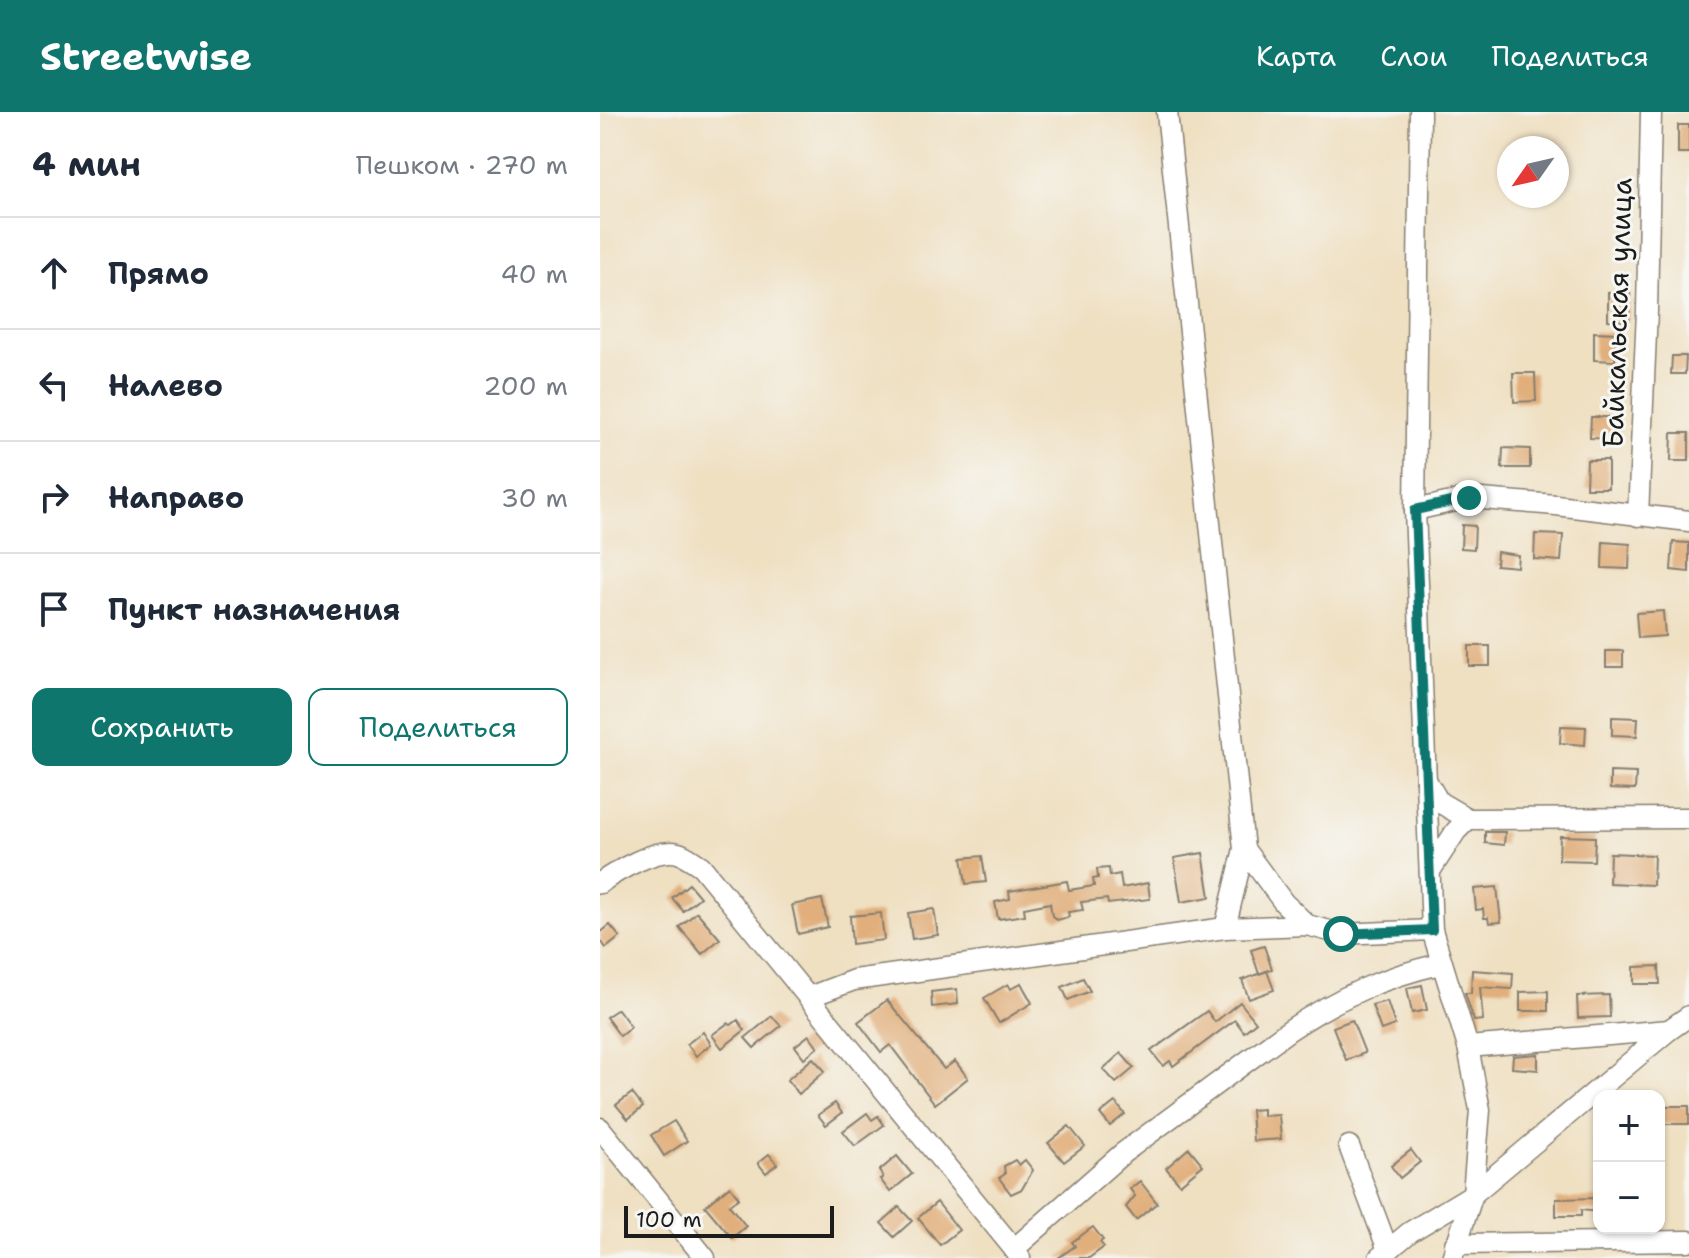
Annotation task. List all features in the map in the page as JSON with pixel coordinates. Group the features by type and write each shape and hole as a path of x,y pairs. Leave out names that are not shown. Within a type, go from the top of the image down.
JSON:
{"street":[{"path":"1167,112 1244,849 1225,928"},
{"path":"1420,112 1415,510 1432,930 1468,1047 1480,1110 1473,1194 1454,1251 1689,1241"},
{"name":"Байкальская улица","path":"1638,516 1647,311 1651,112"},
{"path":"1415,510 1469,498 1689,521"},
{"path":"1426,780 1439,802 1468,819 1689,818"},
{"path":"1430,871 1456,831 1468,819"},
{"path":"1244,849 1284,903 1307,925"},
{"path":"600,883 646,858 679,853 701,866 1017,1254 1123,1153 1306,1019 1374,983 1400,973 1440,964"},
{"path":"809,997 854,980 1225,928 1307,925 1341,934 1432,930"},
{"path":"1349,1146 1384,1254 1410,1232 1473,1194 1679,1030 1689,1016"},
{"path":"1468,1047 1679,1030"},
{"path":"600,1128 705,1258"}],"building":[{"path":"1678,125 1689,125 1689,153 1678,153"},
{"path":"1608,292 1630,292 1629,321 1608,320"},
{"path":"1594,332 1616,333 1615,361 1594,360"},
{"path":"1672,356 1686,356 1685,374 1671,374"},
{"path":"1513,373 1535,373 1536,401 1514,402"},
{"path":"1591,417 1619,417 1619,439 1590,438"},
{"path":"1672,433 1689,433 1689,461 1671,461"},
{"path":"1503,448 1530,449 1530,468 1502,468"},
{"path":"1587,460 1608,460 1608,488 1586,488"},
{"path":"1462,525 1475,526 1474,549 1461,548"},
{"path":"1535,534 1563,535 1561,561 1534,559"},
{"path":"1603,542 1630,544 1629,569 1602,568"},
{"path":"1673,542 1689,543 1689,572 1671,570"},
{"path":"1497,552 1518,555 1517,567 1496,565"},
{"path":"1663,611 1665,636 1638,638 1636,613"},
{"path":"1469,646 1490,646 1490,666 1469,666"},
{"path":"1606,651 1623,651 1623,667 1606,667"},
{"path":"1612,717 1638,718 1637,736 1612,735"},
{"path":"1561,726 1586,727 1585,745 1560,743"},
{"path":"1610,772 1636,773 1635,790 1610,789"},
{"path":"1485,832 1505,832 1504,845 1485,843"},
{"path":"1560,836 1595,837 1594,861 1559,860"},
{"path":"1203,853 1210,897 1181,902 1174,858"},
{"path":"1610,853 1654,855 1653,885 1609,883"},
{"path":"982,856 986,882 966,884 962,858"},
{"path":"1109,868 1110,876 1120,874 1122,888 1148,883 1150,899 1108,904 1107,899 1081,902 1083,910 1068,912 1069,917 1057,920 1052,916 1050,903 1024,908 1025,915 998,919 995,902 1010,899 1009,891 1067,881 1069,890 1094,886 1093,879 1098,878 1097,869"},
{"path":"689,884 700,897 683,911 672,898"},
{"path":"1497,887 1501,922 1489,923 1488,918 1484,918 1483,909 1476,910 1474,889"},
{"path":"822,899 828,927 798,934 792,905"},
{"path":"934,909 938,935 912,939 908,913"},
{"path":"697,912 720,939 702,954 679,927"},
{"path":"881,913 884,940 852,944 850,916"},
{"path":"610,925 620,937 606,948 600,933"},
{"path":"1264,946 1272,969 1259,974 1251,950"},
{"path":"1659,966 1660,984 1634,984 1634,967"},
{"path":"1472,970 1513,973 1512,989 1480,987 1483,1020 1474,1021 1465,993 1471,993"},
{"path":"1267,971 1274,990 1249,999 1242,980"},
{"path":"1083,978 1090,991 1068,1000 1062,987"},
{"path":"1021,983 1032,1003 999,1023 984,998 1008,984 1011,989"},
{"path":"1422,985 1427,1010 1412,1013 1407,988"},
{"path":"957,989 958,1004 932,1007 931,992"},
{"path":"1548,991 1548,1011 1520,1011 1520,992"},
{"path":"1609,995 1610,1017 1578,1018 1577,996"},
{"path":"887,1000 944,1069 955,1061 968,1078 935,1104 890,1045 881,1052 858,1022"},
{"path":"1387,1001 1395,1025 1381,1030 1372,1005"},
{"path":"1240,1002 1256,1022 1244,1032 1235,1020 1173,1066 1170,1061 1163,1066 1151,1051 1207,1011 1215,1022"},
{"path":"618,1009 631,1027 620,1036 606,1017"},
{"path":"772,1016 781,1026 754,1048 745,1038"},
{"path":"738,1020 745,1030 722,1048 712,1035"},
{"path":"1352,1020 1365,1053 1346,1060 1333,1027"},
{"path":"703,1032 711,1044 696,1056 687,1044"},
{"path":"809,1035 818,1047 804,1058 795,1046"},
{"path":"1121,1053 1134,1068 1116,1083 1103,1069"},
{"path":"1538,1054 1538,1070 1512,1068 1513,1056"},
{"path":"813,1058 825,1071 799,1094 787,1080"},
{"path":"632,1093 643,1107 628,1119 616,1105"},
{"path":"1115,1102 1125,1114 1110,1126 1100,1114"},
{"path":"835,1103 842,1113 826,1125 818,1115"},
{"path":"1665,1106 1689,1106 1689,1124 1665,1124"},
{"path":"1263,1109 1263,1116 1279,1115 1281,1139 1253,1141 1251,1110"},
{"path":"867,1113 872,1120 878,1116 884,1125 855,1146 843,1131"},
{"path":"674,1121 687,1141 664,1156 651,1135"},
{"path":"1069,1126 1085,1146 1064,1162 1048,1143"},
{"path":"1189,1148 1203,1165 1180,1184 1166,1168"},
{"path":"1411,1150 1420,1162 1400,1178 1391,1166"},
{"path":"769,1154 777,1164 766,1173 758,1163"},
{"path":"897,1156 912,1174 890,1192 880,1179 883,1177 879,1171"},
{"path":"1015,1160 1019,1165 1025,1160 1033,1170 1022,1189 1011,1194 999,1178 1005,1174 1004,1166"},
{"path":"1140,1181 1157,1203 1136,1220 1126,1207 1135,1196 1130,1189"},
{"path":"730,1186 739,1198 729,1205 746,1226 732,1238 705,1206"},
{"path":"1593,1198 1593,1211 1581,1210 1581,1216 1556,1216 1556,1199"},
{"path":"937,1202 959,1230 940,1245 918,1218"},
{"path":"899,1207 912,1221 894,1237 881,1223"},
{"path":"1093,1227 1103,1240 1100,1242 1104,1247 1089,1258 1058,1258 1075,1246 1072,1242"}],"route":[{"path":"1341,934 1432,930 1415,510 1469,498"}]}
